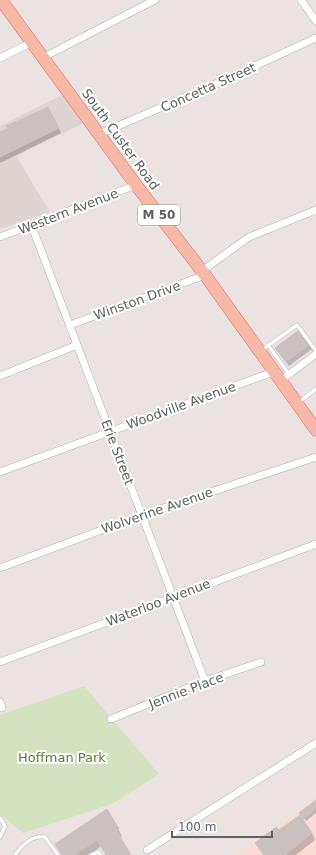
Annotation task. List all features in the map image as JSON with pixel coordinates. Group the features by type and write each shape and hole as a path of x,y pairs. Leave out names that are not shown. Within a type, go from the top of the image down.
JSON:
{"main road":[{"name":"South Custer Road","path":"1,0 136,185 264,349 296,403 316,430"}],"street":[{"path":"44,57 155,0"},
{"path":"301,0 316,21"},
{"name":"Concetta Street","path":"99,134 209,88 316,38"},
{"path":"0,58 32,42"},
{"name":"Western Avenue","path":"0,237 31,224 106,198 136,185"},
{"name":"Winston Drive","path":"70,325 204,273 249,237 316,210"},
{"name":"Erie Street","path":"31,224 205,681"},
{"path":"0,376 77,345"},
{"name":"Woodville Avenue","path":"0,472 110,430 281,376 316,354"},
{"name":"Wolverine Avenue","path":"0,568 142,515 316,457"},
{"name":"Waterloo Avenue","path":"0,662 316,544"},
{"name":"Jennie Place","path":"111,719 205,681 261,662"},
{"path":"147,850 316,743"}],"lane":[{"path":"264,349 297,325 316,351"},
{"path":"296,403 316,389"},
{"path":"0,818 5,826 0,837"},
{"path":"15,855 26,843 40,836 45,837 58,855"},
{"path":"91,855 98,852 101,855"}],"shaded area":[{"path":"62,95 84,123 16,156 50,212 0,229 0,126"},
{"path":"316,799 316,855 236,855 254,841"}],"green space":[{"name":"Hoffman Park","path":"84,686 159,774 112,804 23,833 0,814 0,715"}],"building":[{"path":"48,107 59,128 0,157 0,132 8,128 6,126"},
{"path":"299,330 310,344 286,362 275,348"},
{"path":"316,800 316,809 303,819 299,813"},
{"path":"107,809 119,829 117,831 131,855 106,855 97,840 74,855 62,855 55,844"},
{"path":"300,815 312,833 285,855 264,855 255,843 276,827 279,830"}]}
